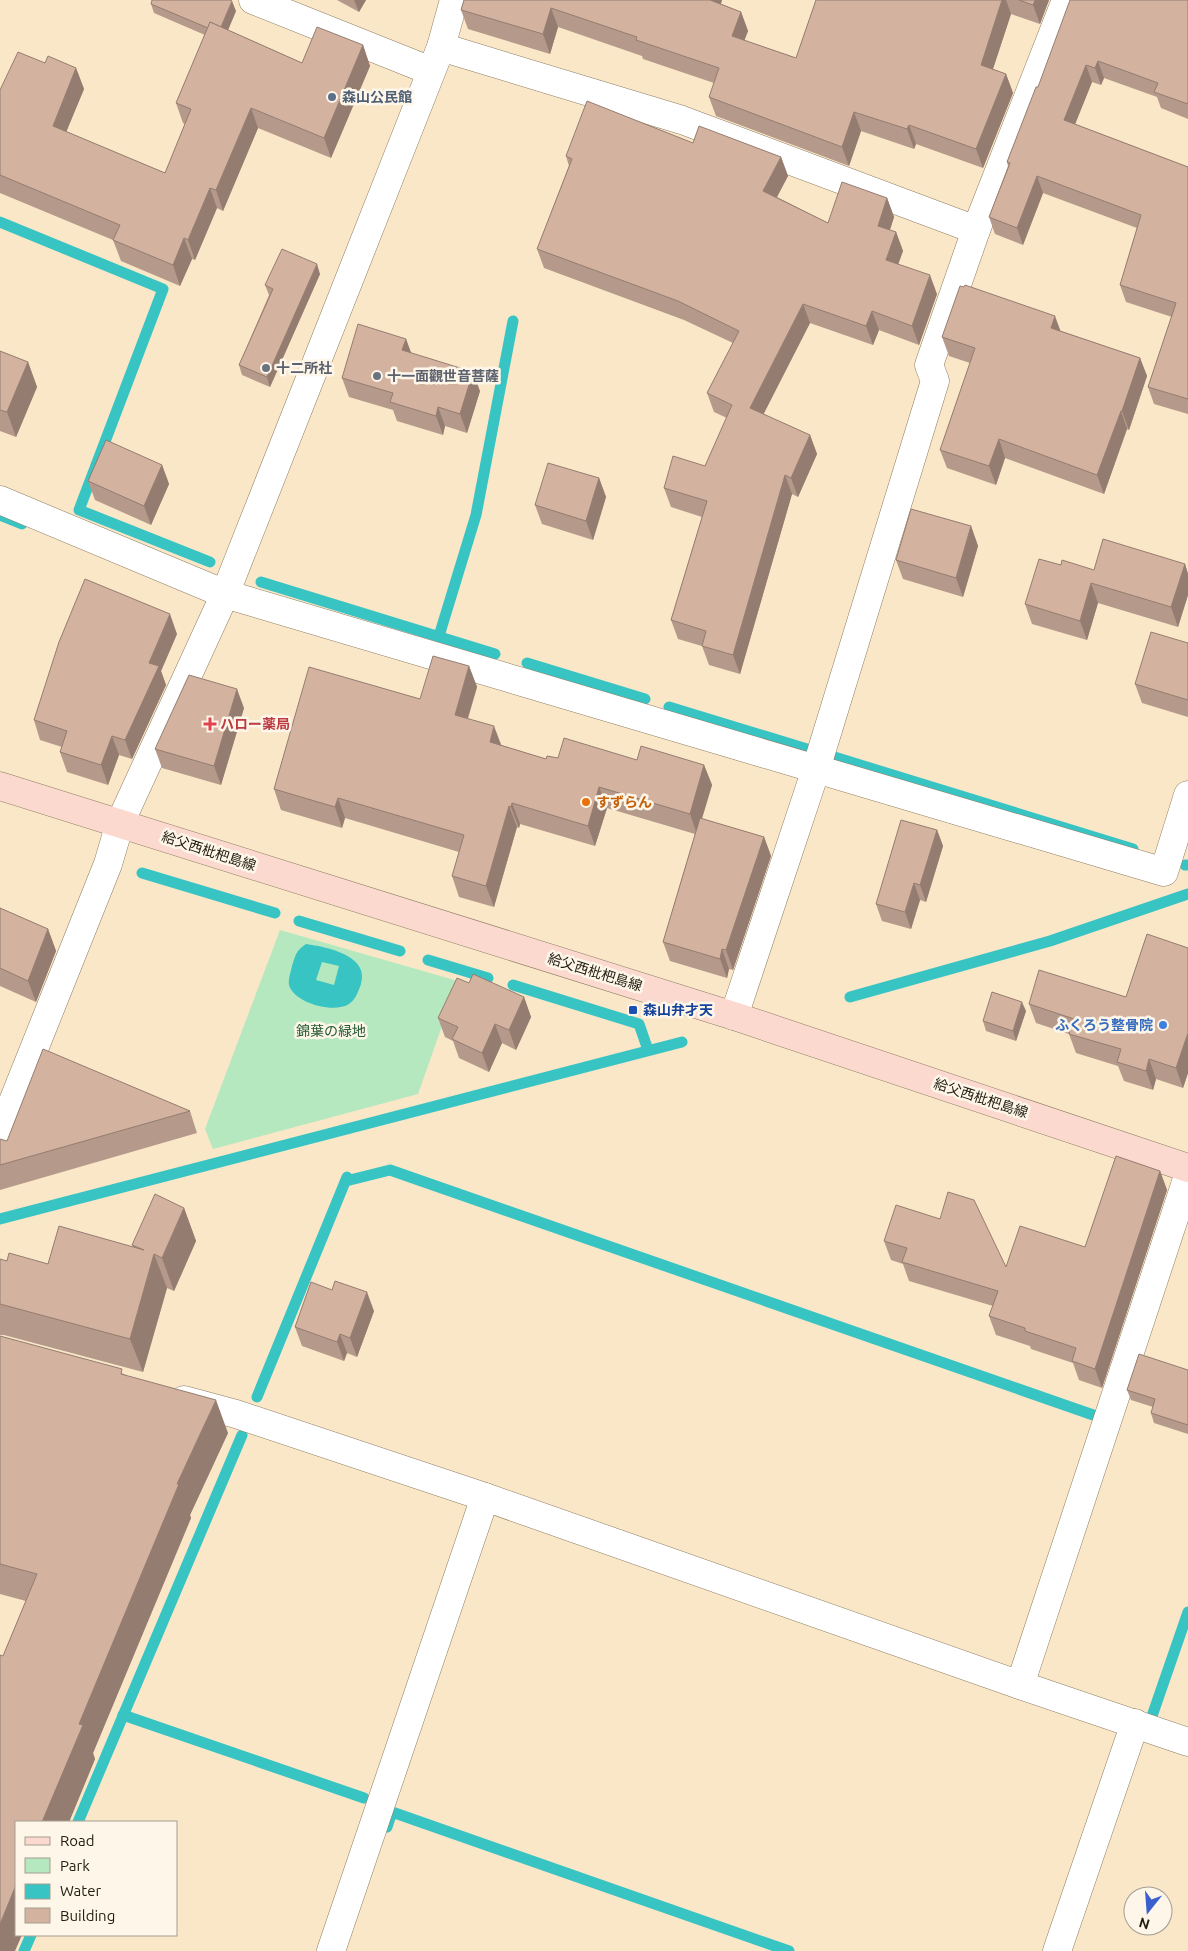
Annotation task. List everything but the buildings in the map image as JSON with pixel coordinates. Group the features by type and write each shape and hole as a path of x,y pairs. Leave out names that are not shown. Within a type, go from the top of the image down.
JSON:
{"main road":[{"name":"給父西枇杷島線","path":"0,786 734,1016 1188,1168"}],"street":[{"path":"253,0 436,59 682,120 976,230"},
{"path":"0,1134 108,864 120,823 225,594 436,59 454,0"},
{"path":"734,1016 816,769 935,381 929,365 976,230 1066,0"},
{"path":"0,500 225,594 1164,872 1188,795"},
{"path":"1020,1685 1188,1176"},
{"path":"160,1393 236,1414 485,1497 1188,1742"},
{"path":"331,1951 485,1497"},
{"path":"1057,1951 1135,1723"}],"green space":[{"name":"錦葉の緑地","path":"280,930 458,981 418,1094 213,1149 205,1129"}],"water":[{"path":"306,944 335,950 353,959 359,966 362,974 361,984 349,1004 334,1008 315,1005 306,1002 292,991 289,980 292,966 298,951","holes":["322,962 339,966 334,985 316,980"]}],"waterway":[{"path":"0,222 163,289 79,510 210,562"},
{"path":"439,636 476,515 513,321"},
{"path":"0,515 22,524"},
{"path":"261,582 495,654"},
{"path":"527,663 645,699"},
{"path":"669,707 807,749"},
{"path":"831,756 1133,849"},
{"path":"142,873 275,913"},
{"path":"850,997 1050,941 1188,894"},
{"path":"299,921 400,951"},
{"path":"428,960 488,978"},
{"path":"513,985 639,1024 648,1050"},
{"path":"0,1219 682,1042"},
{"path":"346,1181 390,1170 1099,1417"},
{"path":"257,1397 347,1177"},
{"path":"78,1821 242,1435"},
{"path":"1151,1719 1188,1612"},
{"path":"123,1715 364,1798"},
{"path":"387,1827 392,1812 789,1951"},
{"path":"24,1951 31,1936"}],"place":[{"name":"森山公民館","path":"332,97"},
{"name":"十二所社","path":"266,368"},
{"name":"十一面觀世音菩薩","path":"377,376"},
{"name":"ハロー薬局","path":"210,724"},
{"name":"すずらん","path":"586,802"},
{"name":"森山弁才天","path":"633,1010"},
{"name":"ふくろう整骨院","path":"1163,1025"}]}
